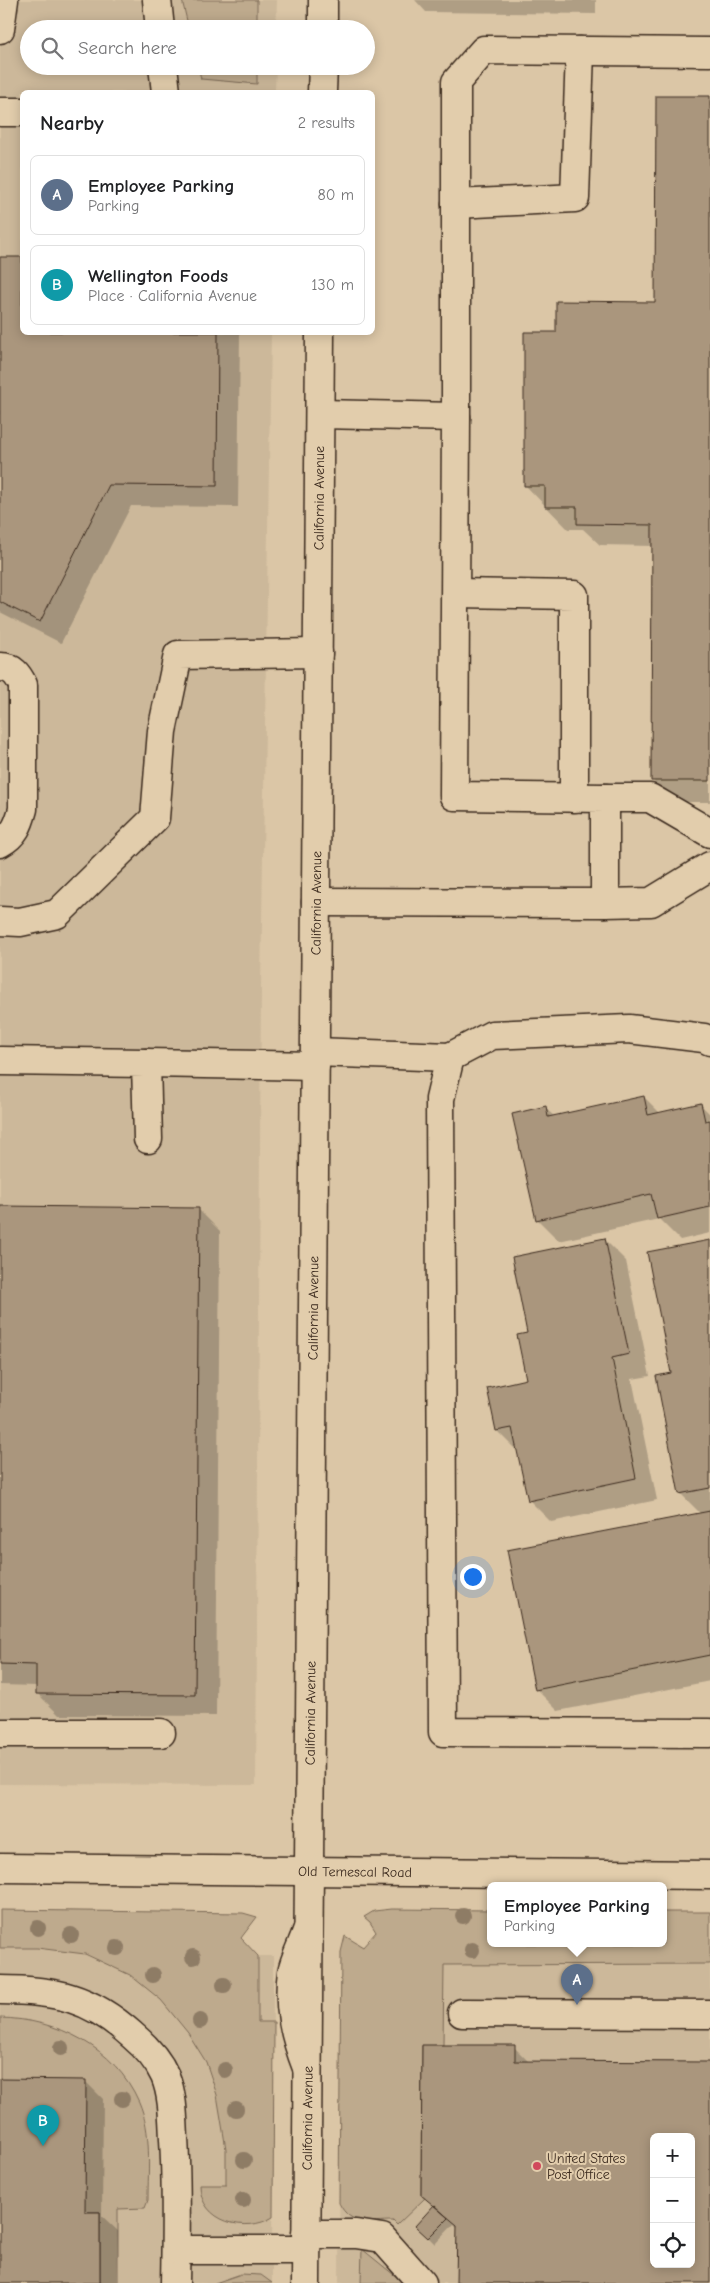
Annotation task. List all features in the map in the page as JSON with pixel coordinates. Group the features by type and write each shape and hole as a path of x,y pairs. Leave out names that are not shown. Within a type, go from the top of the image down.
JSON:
{"main road":[{"path":"0,29 4,0"},
{"path":"157,0 159,20"},
{"path":"323,0 323,20"},
{"path":"710,52 484,50 456,82 454,796 650,798 710,833"},
{"path":"456,204 575,198 580,51"},
{"path":"165,75 166,90"},
{"path":"322,90 323,75"},
{"path":"0,112 20,112"},
{"name":"California Avenue","path":"306,2283 320,335"},
{"path":"320,414 456,416"},
{"path":"456,593 574,595 574,798"},
{"path":"0,922 20,922 58,914 155,818 162,731 178,655 318,653"},
{"path":"0,667 6,667 17,674 23,686 23,809 18,828 0,843"},
{"path":"604,798 605,903"},
{"path":"316,902 651,902 710,866"},
{"path":"0,1061 146,1063 450,1057 492,1034 629,1029 704,1038 710,1042"},
{"path":"450,1057 440,1098 443,1732 710,1733"},
{"path":"146,1063 148,1139"},
{"path":"0,1733 161,1733"},
{"name":"Old Temescal Road","path":"0,1868 710,1875"},
{"path":"0,1990 35,1990 68,1996 88,2004 116,2020 146,2047 165,2076 173,2108 176,2171 176,2283"},
{"path":"462,2013 710,2014"},
{"path":"176,2250 306,2242 356,2234 382,2238 422,2283"}],"shaded area":[{"path":"0,0 277,0 276,20 20,20 20,75 276,75 275,90 20,90 20,335 271,335 261,987 256,1785 0,1784"},
{"path":"182,0 257,0 257,20 187,20"},
{"path":"200,75 257,75 257,84 201,79"},
{"path":"392,1909 487,1910 487,1947 667,1947 667,1912 710,1912 710,2283 339,2283 341,1952 345,1936 363,1946 377,1932 364,1917 374,1911"},
{"path":"392,1909 487,1910 487,1947 667,1947 667,1912 710,1912 710,1964 444,1965 443,2045 422,2046 421,2195 425,2198 397,2225 393,2221 362,2221 349,2216 339,2203 341,1952 345,1936 363,1947 376,1932 370,1922 364,1917 374,1911"},
{"path":"0,1910 243,1913 257,1917 241,1938 258,1956 273,1956 272,2283 0,2283"},
{"path":"0,1910 243,1913 257,1917 241,1938 258,1956 258,2022 274,2022 273,2217 262,2222 250,2224 226,2221 216,2216 202,2198 200,2185 226,2185 226,2149 217,2095 206,2062 188,2033 161,2000 130,1975 85,1954 37,1948 0,1948"},
{"path":"0,2018 42,2024 82,2040 100,2052 115,2066 139,2102 148,2138 148,2200 145,2208 118,2209 118,2283 100,2283 100,2212 85,2212 0,2079"},
{"path":"362,2249 399,2279 402,2283 361,2283"},
{"path":"241,2274 261,2275 272,2283 215,2283"}],"building":[{"path":"656,96 710,96 710,781 651,781 652,525 577,524 577,507 545,507 545,486 524,486 524,332 556,332 556,301 655,302"},
{"path":"0,257 20,257 20,335 218,335 217,486 109,485 40,622 0,602"},
{"path":"644,1096 648,1115 701,1103 705,1121 710,1120 710,1207 657,1219 651,1194 536,1220 512,1114 546,1106 548,1117"},
{"path":"0,1206 199,1208 195,1695 36,1694 36,1665 0,1664"},
{"path":"605,1238 629,1354 612,1358 636,1478 528,1501 512,1428 496,1431 487,1388 526,1379 517,1335 527,1333 512,1257"},
{"path":"710,1240 710,1488 679,1494 656,1376 671,1373 647,1252"},
{"path":"710,1511 710,1655 535,1690 507,1550"},
{"name":"United States Post Office","path":"422,2045 515,2045 515,2061 710,2062 710,2283 456,2283 457,2225 421,2195"},
{"path":"0,2079 86,2080 85,2212 100,2212 100,2283 0,2283"},
{"path":"434,2205 448,2218 428,2238 415,2226"}],"place":[{"name":"Employee Parking","path":"577,2005"},
{"name":"Wellington Foods","path":"43,2146"},
{"name":"United States Post Office","path":"537,2166"}]}
